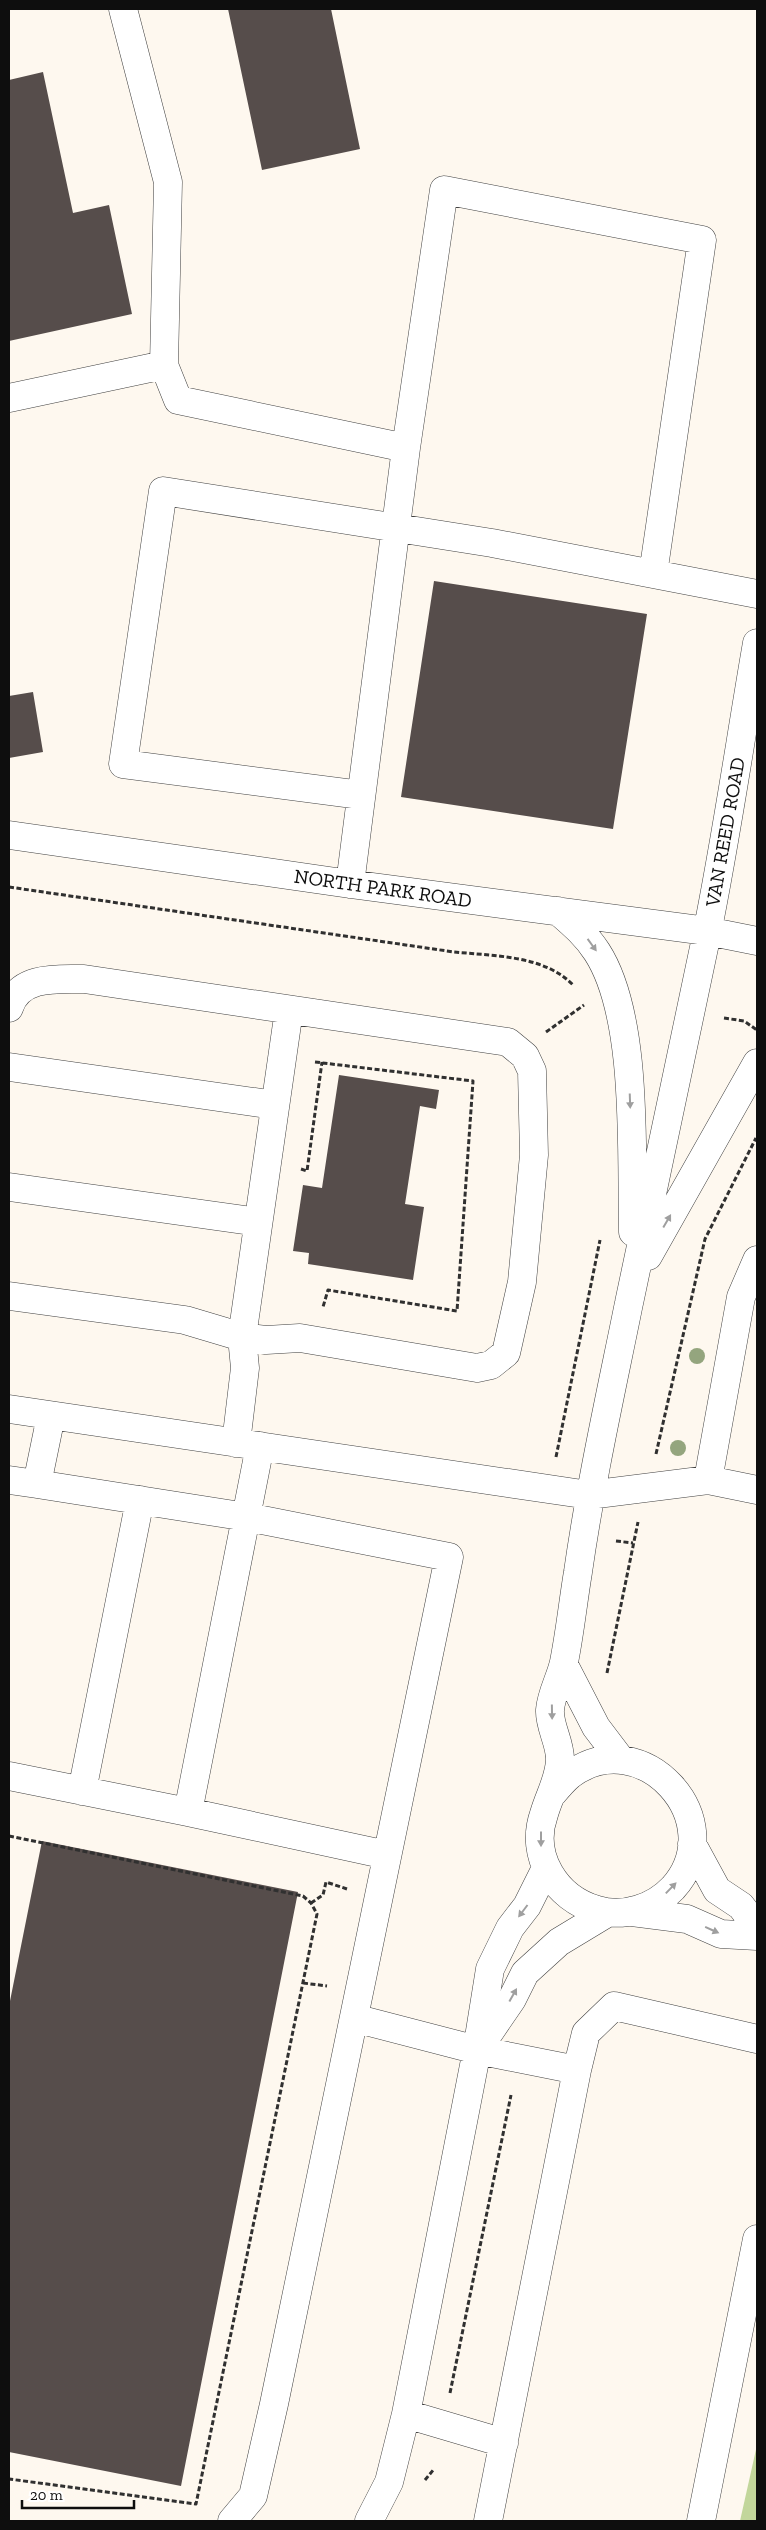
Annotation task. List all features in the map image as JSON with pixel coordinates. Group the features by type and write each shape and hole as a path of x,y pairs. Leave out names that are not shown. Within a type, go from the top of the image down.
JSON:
{"street":[{"path":"123,9 168,182 164,366 178,400 406,448"},
{"path":"350,884 394,528 444,190 702,240 653,574"},
{"path":"9,398 164,366"},
{"path":"361,796 123,764 163,492 492,543 757,594"},
{"name":"VAN REED ROAD","path":"634,1278 708,931 757,643"},
{"name":"NORTH PARK ROAD","path":"9,836 350,884 708,931 757,941"},
{"path":"558,911 582,931 598,953 611,980 622,1021 629,1080 634,1278 589,1495 564,1665 550,1710 560,1760 553,1793 542,1817 539,1843 546,1868 561,1890 582,1906 687,1919 721,1934 757,1936"},
{"path":"9,1008 25,985 51,979 84,979 508,1042 525,1056 532,1071 534,1155 522,1282 506,1353 491,1365 477,1368 300,1338 266,1340 242,1337 185,1320 9,1296"},
{"path":"188,1812 247,1517 248,1445 242,1337 288,1010"},
{"path":"634,1278 757,1063"},
{"path":"9,1067 275,1105"},
{"path":"9,1186 258,1222"},
{"path":"708,1480 741,1297 757,1260"},
{"path":"9,1410 589,1495 708,1480 757,1490"},
{"path":"37,1484 51,1416"},
{"path":"9,1480 247,1517 449,1557 253,2496 232,2521"},
{"path":"82,1791 140,1500"},
{"path":"564,1665 596,1727 621,1760"},
{"path":"477,2050 512,1999 525,1974 559,1942 619,1912 654,1903 673,1888 686,1867 692,1844 690,1819 681,1797 665,1778 645,1766 621,1760 595,1763 572,1774 553,1793"},
{"path":"9,1776 387,1855"},
{"path":"692,1844 717,1890 741,1906 757,1927"},
{"path":"369,2521 389,2482 406,2414 477,2050 490,1969 510,1928 527,1906 546,1868"},
{"path":"488,2521 577,2070 586,2033 614,2006 757,2039"},
{"path":"354,2018 477,2050 577,2070"},
{"path":"701,2521 757,2239"},
{"path":"406,2414 504,2443"}],"path":[{"path":"9,887 444,951 518,958 564,975 576,988"},
{"path":"519,1051 588,1002"},
{"path":"282,1058 473,1081 457,1312 328,1290 320,1314"},
{"path":"297,1168 307,1171 322,1062"},
{"path":"606,1678 646,1488 656,1454 705,1239 757,1136"},
{"path":"9,1836 303,1896 311,1903 316,1914 196,2504 9,2479"},
{"path":"311,1903 323,1895 326,1882 352,1890"},
{"path":"450,2393 511,2095"}],"green space":[{"path":"757,2445 757,2521 740,2521"}],"building":[{"path":"228,9 331,9 360,149 262,170"},
{"path":"43,72 73,213 109,205 132,314 9,341 9,80"},
{"path":"434,581 647,614 613,829 401,797"},
{"path":"33,692 43,752 9,758 9,696"},
{"path":"339,1075 439,1090 436,1109 420,1106 405,1204 424,1207 413,1280 308,1264 309,1253 293,1251 303,1185 322,1188"},
{"path":"42,1841 298,1892 181,2486 9,2452 9,2006"}]}
